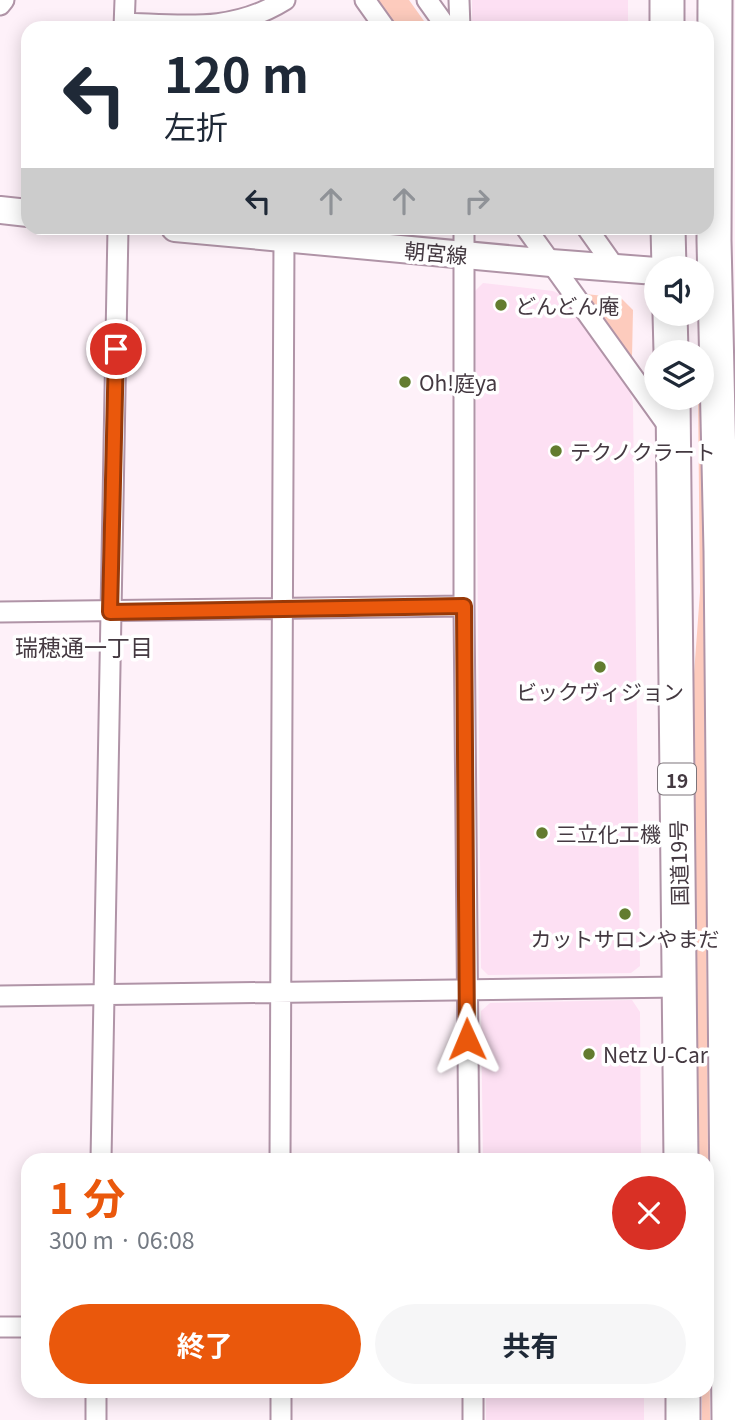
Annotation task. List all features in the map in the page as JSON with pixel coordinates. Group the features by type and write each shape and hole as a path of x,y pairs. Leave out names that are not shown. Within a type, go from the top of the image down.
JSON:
{"highway":[{"path":"667,0 667,21"},
{"name":"19","path":"715,0 717,279 727,428 731,1309 729,1420"},
{"path":"668,235 668,256"},
{"name":"国道19号","path":"673,410 681,1153"},
{"path":"683,1398 683,1420"}],"street":[{"path":"0,5 4,0"},
{"path":"124,21 125,0"},
{"path":"239,21 265,13 285,0"},
{"path":"365,0 380,21"},
{"path":"427,0 442,21"},
{"path":"459,0 460,21"},
{"path":"0,210 21,212"},
{"path":"100,1153 118,235"},
{"name":"朝宮線","path":"244,235 644,270"},
{"path":"464,235 464,606 470,1153"},
{"path":"531,235 674,434"},
{"path":"592,235 616,269"},
{"path":"281,1153 284,239"},
{"path":"0,612 464,606"},
{"path":"0,996 680,988"},
{"path":"0,1327 21,1327"},
{"path":"96,1398 96,1420"},
{"path":"281,1398 281,1420"},
{"path":"473,1398 473,1420"}],"shaded area":[{"path":"375,0 409,0 424,21 391,21"},
{"path":"472,0 628,0 628,21 472,21"},
{"path":"483,283 553,291 561,295 630,392 633,403 640,966 631,973 488,975 481,968 475,291"},
{"path":"586,294 621,298 633,310 632,357"},
{"path":"698,410 702,410 708,1153 699,1153 693,688 700,592"},
{"path":"632,1000 640,1012 641,1153 483,1153 481,1011 490,1003"},
{"path":"486,1398 644,1398 644,1420 486,1420"},
{"path":"702,1398 710,1398 710,1420 702,1420"}],"place":[{"name":"どんどん庵","path":"501,305"},
{"name":"Oh!庭ya","path":"405,382"},
{"name":"テクノクラート","path":"556,451"},
{"name":"ビックヴィジョン","path":"600,667"},
{"name":"三立化工機","path":"542,833"},
{"name":"カットサロンやまだ","path":"625,914"},
{"name":"Netz U-Car","path":"589,1054"}],"district":[{"name":"瑞穂通一丁目","path":"84,646"}],"route":[{"path":"116,349 110,612 464,606 467,1039"}]}
